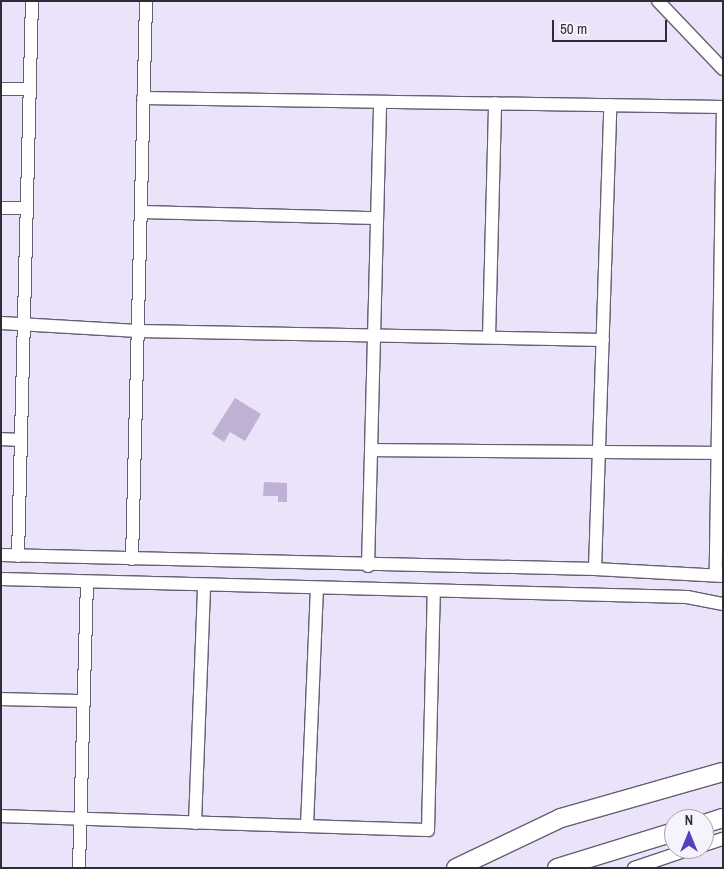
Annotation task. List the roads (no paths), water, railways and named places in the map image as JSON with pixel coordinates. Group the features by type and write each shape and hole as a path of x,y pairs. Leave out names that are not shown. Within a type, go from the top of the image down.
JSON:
{"main road":[{"path":"456,868 561,818 723,772"},
{"path":"557,868 664,835"}],"street":[{"path":"18,556 32,1"},
{"path":"132,559 146,1"},
{"path":"658,1 723,69"},
{"path":"1,89 30,89"},
{"path":"1,555 368,566 595,569 721,574 716,453 723,107 144,98"},
{"path":"368,566 372,336 380,102"},
{"path":"489,337 495,103"},
{"path":"595,569 610,105"},
{"path":"1,208 27,208"},
{"path":"142,212 376,218"},
{"path":"1,323 138,331 603,340"},
{"path":"1,439 21,440"},
{"path":"371,450 716,453"},
{"path":"1,579 687,597 723,604"},
{"path":"79,868 82,701 87,582"},
{"path":"195,823 204,585"},
{"path":"307,826 317,588"},
{"path":"1,816 428,830 434,590"},
{"path":"1,699 82,701"},
{"path":"634,868 664,858"}]}
